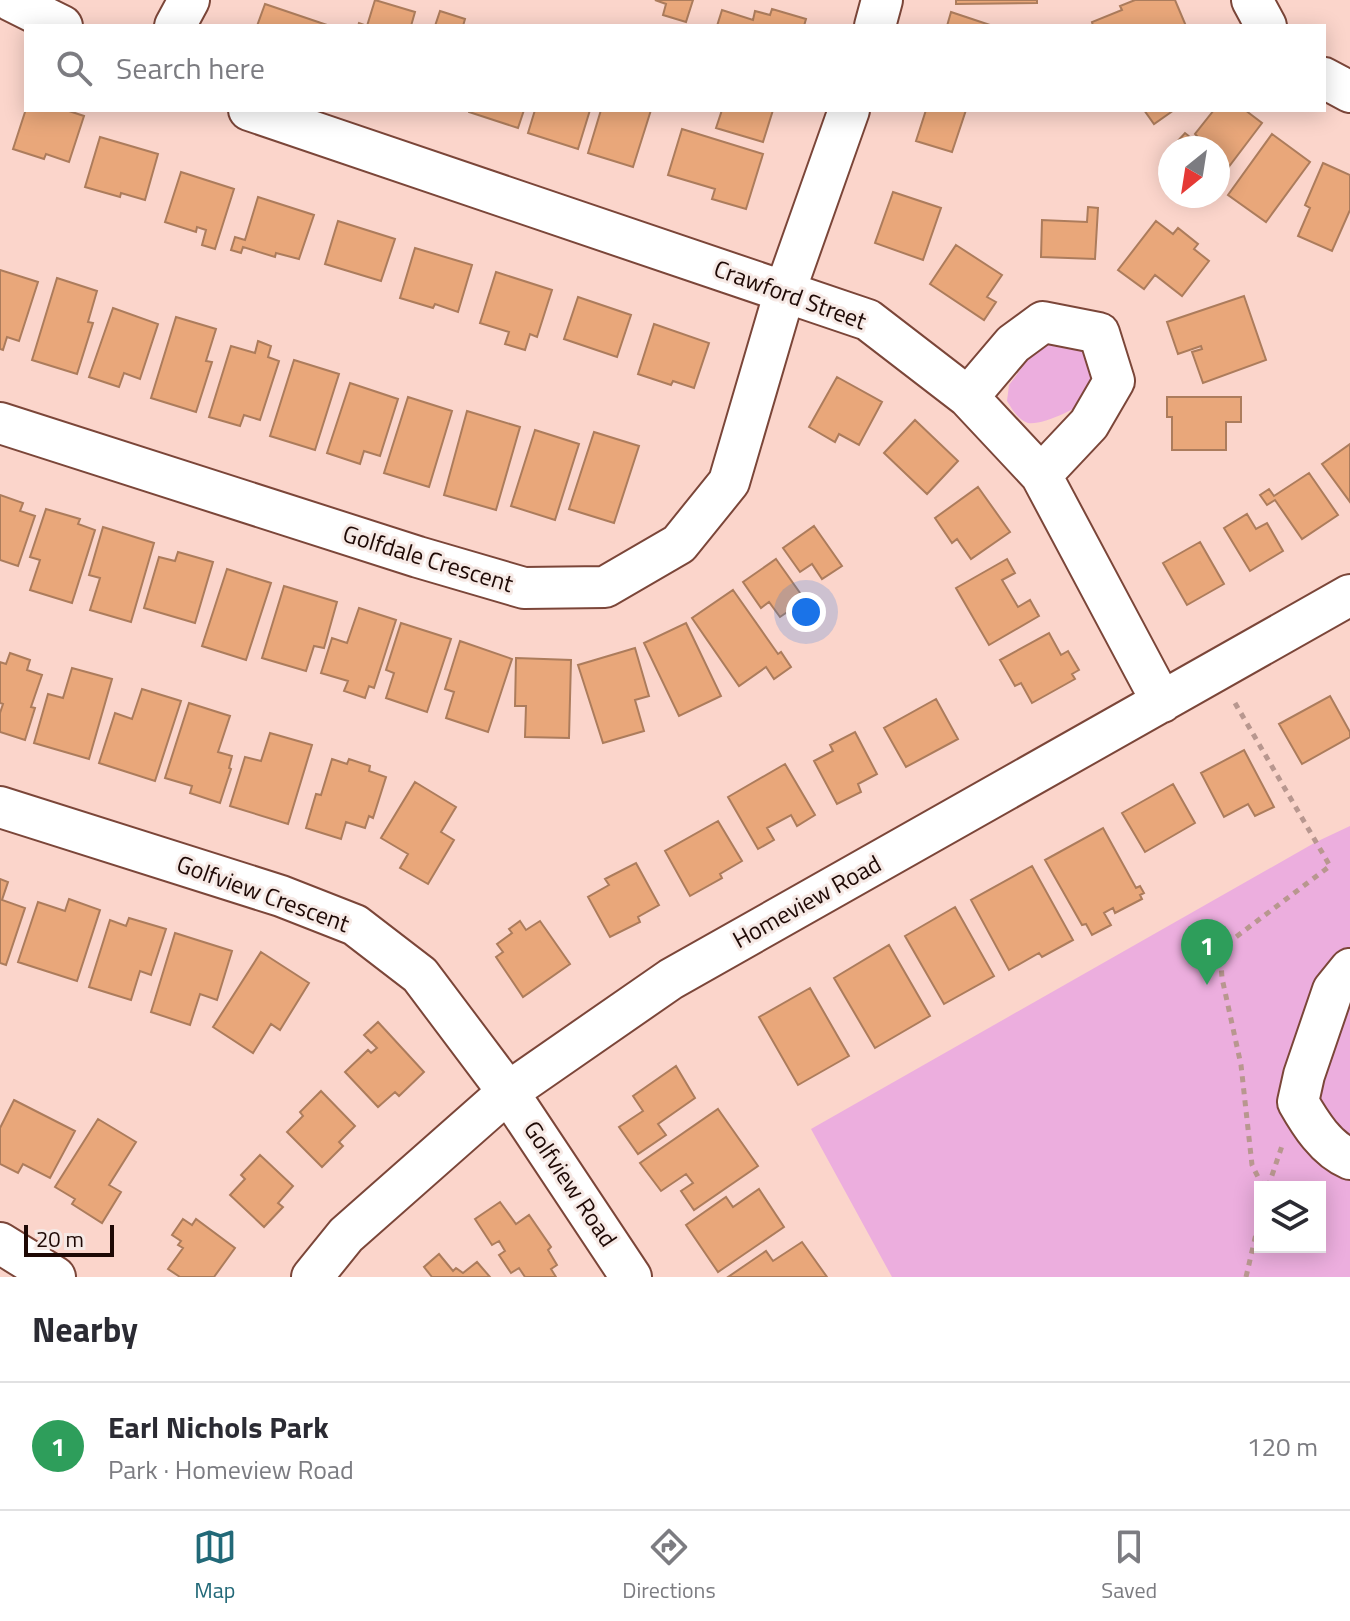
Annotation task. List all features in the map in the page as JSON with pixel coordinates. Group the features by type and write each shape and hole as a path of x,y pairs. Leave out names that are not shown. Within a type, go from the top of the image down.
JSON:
{"street":[{"path":"10,0 58,24"},
{"path":"176,24 189,0"},
{"path":"876,24 882,0"},
{"path":"1252,0 1265,24"},
{"path":"1326,79 1350,92"},
{"name":"Crawford Street","path":"255,112 868,320 968,397 1041,475 1162,702"},
{"name":"Golfdale Crescent","path":"0,423 524,588 605,587 679,544 729,482 785,291 848,112"},
{"path":"968,397 1013,344 1043,322 1099,333 1114,381 1089,424 1041,475"},
{"name":"Homeview Road","path":"312,1277 346,1235 508,1092 671,979 1350,595"},
{"name":"Golfview Crescent","path":"0,807 281,896 355,925 420,975 508,1092"},
{"path":"1350,969 1333,990 1298,1102 1313,1128 1341,1155 1350,1159"},
{"name":"Golfview Road","path":"508,1092 631,1277"},
{"path":"0,1243 55,1277"}],"path":[{"path":"1235,703 1330,866 1220,949 1222,978 1241,1065 1252,1165 1260,1181"},
{"path":"1246,1277 1254,1243"}],"shaded area":[{"path":"1071,338 1098,365 1090,396 1071,410 1051,419 1024,422 1007,401 1009,385 1041,342"},
{"path":"1350,826 1350,1277 892,1277 811,1129 1316,842"}],"building":[{"path":"375,0 415,12 412,24 368,24"},
{"path":"655,0 693,0 686,22 663,15 666,4"},
{"path":"956,0 1037,0 1037,3 956,4"},
{"path":"1135,0 1175,0 1185,24 1092,24 1122,10 1120,6"},
{"path":"265,4 324,24 258,24"},
{"path":"772,9 806,19 805,24 718,24 722,10 753,20 755,11 770,15"},
{"path":"440,11 465,19 464,24 436,24"},
{"path":"951,12 987,24 948,24"},
{"path":"25,112 72,112 84,116 69,162 46,154 44,159 13,149"},
{"path":"469,112 523,112 518,128"},
{"path":"534,112 589,112 578,149 528,133"},
{"path":"600,112 650,112 633,167 588,153"},
{"path":"721,112 772,112 763,142 716,128"},
{"path":"925,112 965,112 952,152 916,141"},
{"path":"1145,112 1171,112 1154,124"},
{"path":"1212,112 1248,112 1262,123 1230,165 1230,136 1195,134"},
{"path":"682,129 763,154 746,209 712,199 715,189 668,175"},
{"path":"1272,134 1310,162 1266,222 1230,196"},
{"path":"100,137 158,154 145,200 85,187"},
{"path":"1323,163 1350,175 1350,210 1332,251 1298,236 1310,208 1305,205"},
{"path":"181,172 234,189 215,249 202,245 206,230 197,227 196,232 165,222"},
{"path":"893,192 941,208 923,260 875,243"},
{"path":"258,197 314,215 299,259 276,253 275,257 243,247 241,253 231,250 235,237 245,240"},
{"path":"1088,207 1098,208 1095,259 1041,257 1042,220 1087,222"},
{"path":"338,221 395,239 381,281 325,264"},
{"path":"1156,221 1173,234 1178,228 1198,244 1194,249 1209,261 1182,296 1155,275 1144,289 1118,270"},
{"path":"956,245 1002,275 987,297 996,302 984,320 930,284"},
{"path":"415,248 472,265 458,312 400,298"},
{"path":"0,270 38,282 19,341 7,337 3,350 0,349"},
{"path":"496,272 552,290 537,337 530,334 525,350 505,344 509,332 480,323"},
{"path":"57,278 97,291 88,322 93,323 77,374 32,360"},
{"path":"1244,296 1266,360 1203,383 1192,352 1202,349 1201,346 1178,354 1167,322"},
{"path":"578,297 631,315 617,357 564,339"},
{"path":"113,308 158,324 140,379 124,373 119,387 89,377"},
{"path":"176,317 216,329 206,361 212,362 196,412 151,398"},
{"path":"654,324 709,343 694,388 673,381 671,385 638,374"},
{"path":"258,341 271,346 268,357 279,361 260,420 244,415 240,426 209,417 231,346 255,353"},
{"path":"294,360 339,374 315,450 270,436"},
{"path":"837,377 882,402 859,445 839,434 835,442 809,427"},
{"path":"350,383 398,399 380,456 364,451 360,464 327,453"},
{"path":"408,397 452,411 429,487 384,473"},
{"path":"1167,397 1241,397 1241,422 1226,422 1226,450 1172,450 1172,417 1167,417"},
{"path":"467,411 520,427 496,510 444,495"},
{"path":"915,420 958,461 927,494 884,453"},
{"path":"535,430 579,444 555,520 511,506"},
{"path":"594,432 639,446 614,523 569,509"},
{"path":"1350,444 1350,502 1322,464"},
{"path":"1309,473 1338,515 1302,539 1275,500 1267,505 1260,495 1269,489 1274,496"},
{"path":"978,487 1010,532 971,559 957,539 952,543 935,518"},
{"path":"0,495 23,503 20,511 35,516 18,566 0,560"},
{"path":"46,509 80,519 78,524 95,530 72,603 30,590 40,560 30,557"},
{"path":"1247,514 1256,529 1267,523 1283,551 1250,571 1224,528"},
{"path":"814,526 842,566 822,579 812,564 800,572 783,548"},
{"path":"103,527 154,543 131,622 90,610 100,578 89,575"},
{"path":"1200,542 1224,584 1187,605 1163,563"},
{"path":"178,552 213,562 195,623 144,608 159,557 175,561"},
{"path":"776,559 805,600 780,617 769,602 761,608 743,582"},
{"path":"1007,559 1015,573 1002,580 1018,607 1030,600 1039,616 989,645 956,588"},
{"path":"227,569 271,583 246,660 202,646"},
{"path":"284,586 337,602 324,648 314,646 306,671 262,658"},
{"path":"733,590 778,654 781,652 791,667 774,679 766,667 739,686 692,618"},
{"path":"359,608 396,620 374,688 369,686 365,698 344,691 348,681 321,673 332,638 347,643"},
{"path":"401,623 451,639 427,712 386,698 394,673 386,670"},
{"path":"686,623 721,696 679,716 644,643"},
{"path":"1049,633 1061,655 1068,651 1079,670 1072,674 1075,679 1032,703 1021,683 1015,686 1000,660"},
{"path":"460,641 512,659 488,732 446,718 454,692 445,689"},
{"path":"635,648 649,696 635,700 644,731 603,743 578,665"},
{"path":"10,653 30,660 27,670 42,675 31,707 35,708 25,740 0,732 3,704 0,703 0,662 6,664"},
{"path":"516,658 571,660 569,738 525,737 526,706 515,706"},
{"path":"72,668 112,679 89,759 34,743 48,694 63,698"},
{"path":"142,689 181,701 155,781 99,763 115,713 132,719"},
{"path":"1330,696 1350,737 1302,764 1279,724"},
{"path":"936,699 958,739 906,767 884,728"},
{"path":"189,703 230,716 218,752 232,756 220,803 190,793 192,786 165,778"},
{"path":"855,732 877,774 858,784 861,792 837,804 814,761 833,751 830,745"},
{"path":"270,733 312,745 288,824 230,806 245,757 261,761"},
{"path":"1244,750 1274,807 1255,816 1248,804 1224,817 1201,773"},
{"path":"332,759 347,764 349,759 370,766 369,771 386,777 373,818 369,816 365,828 346,822 341,839 306,828 316,794 321,795"},
{"path":"785,764 815,815 797,826 791,815 767,828 774,840 758,849 728,797"},
{"path":"415,782 456,807 441,832 454,840 428,884 400,868 408,854 381,838"},
{"path":"1173,784 1195,823 1145,852 1122,813"},
{"path":"718,821 742,861 720,874 722,878 690,896 665,851"},
{"path":"1103,828 1136,888 1140,886 1144,893 1140,895 1142,899 1115,913 1113,908 1104,913 1111,925 1092,935 1086,924 1082,925 1045,860"},
{"path":"636,863 659,905 638,917 640,922 610,937 588,897 609,885 605,879"},
{"path":"1032,866 1073,940 1042,957 1039,953 1009,970 971,900"},
{"path":"0,879 8,882 2,900 25,908 6,965 0,963"},
{"path":"69,899 100,910 77,981 18,962 38,902 65,911"},
{"path":"955,907 994,976 944,1004 905,936"},
{"path":"129,918 166,929 151,975 140,971 131,1000 89,987 110,920 126,926"},
{"path":"520,921 526,930 540,921 570,964 523,997 496,957 503,952 497,944 512,933 509,929"},
{"path":"175,933 232,951 217,1000 200,994 190,1025 151,1012"},
{"path":"889,945 930,1016 875,1048 834,978"},
{"path":"261,952 309,983 280,1030 271,1024 253,1053 213,1027"},
{"path":"810,988 849,1056 798,1085 759,1017"},
{"path":"378,1022 424,1072 399,1096 395,1092 378,1107 345,1072 368,1050 371,1053 377,1048 364,1035"},
{"path":"676,1066 695,1098 658,1124 666,1135 638,1154 619,1127 643,1111 633,1096"},
{"path":"321,1091 355,1126 339,1142 343,1146 322,1167 287,1132 303,1116 300,1112"},
{"path":"14,1100 75,1131 50,1178 23,1164 18,1173 0,1164 0,1128"},
{"path":"718,1109 758,1166 694,1210 681,1191 693,1183 686,1174 661,1191 640,1163"},
{"path":"98,1119 136,1142 109,1185 121,1192 102,1223 72,1204 75,1199 55,1187"},
{"path":"260,1155 293,1186 278,1203 283,1207 264,1227 230,1195 245,1179 241,1175"},
{"path":"759,1189 784,1227 718,1272 686,1225 726,1197 733,1207"},
{"path":"500,1202 516,1224 529,1215 551,1247 548,1250 557,1265 551,1269 556,1277 525,1277 519,1268 511,1273 499,1255 505,1251 499,1241 492,1245 475,1219"},
{"path":"183,1219 192,1225 196,1219 235,1248 214,1277 180,1277 168,1269 183,1248 178,1245 181,1241 172,1235"},
{"path":"802,1242 827,1277 728,1277 766,1251 773,1261"},
{"path":"439,1254 453,1271 456,1268 463,1273 477,1262 490,1277 432,1277 424,1267"}],"place":[{"name":"Earl Nichols Park","path":"1207,985"}]}
